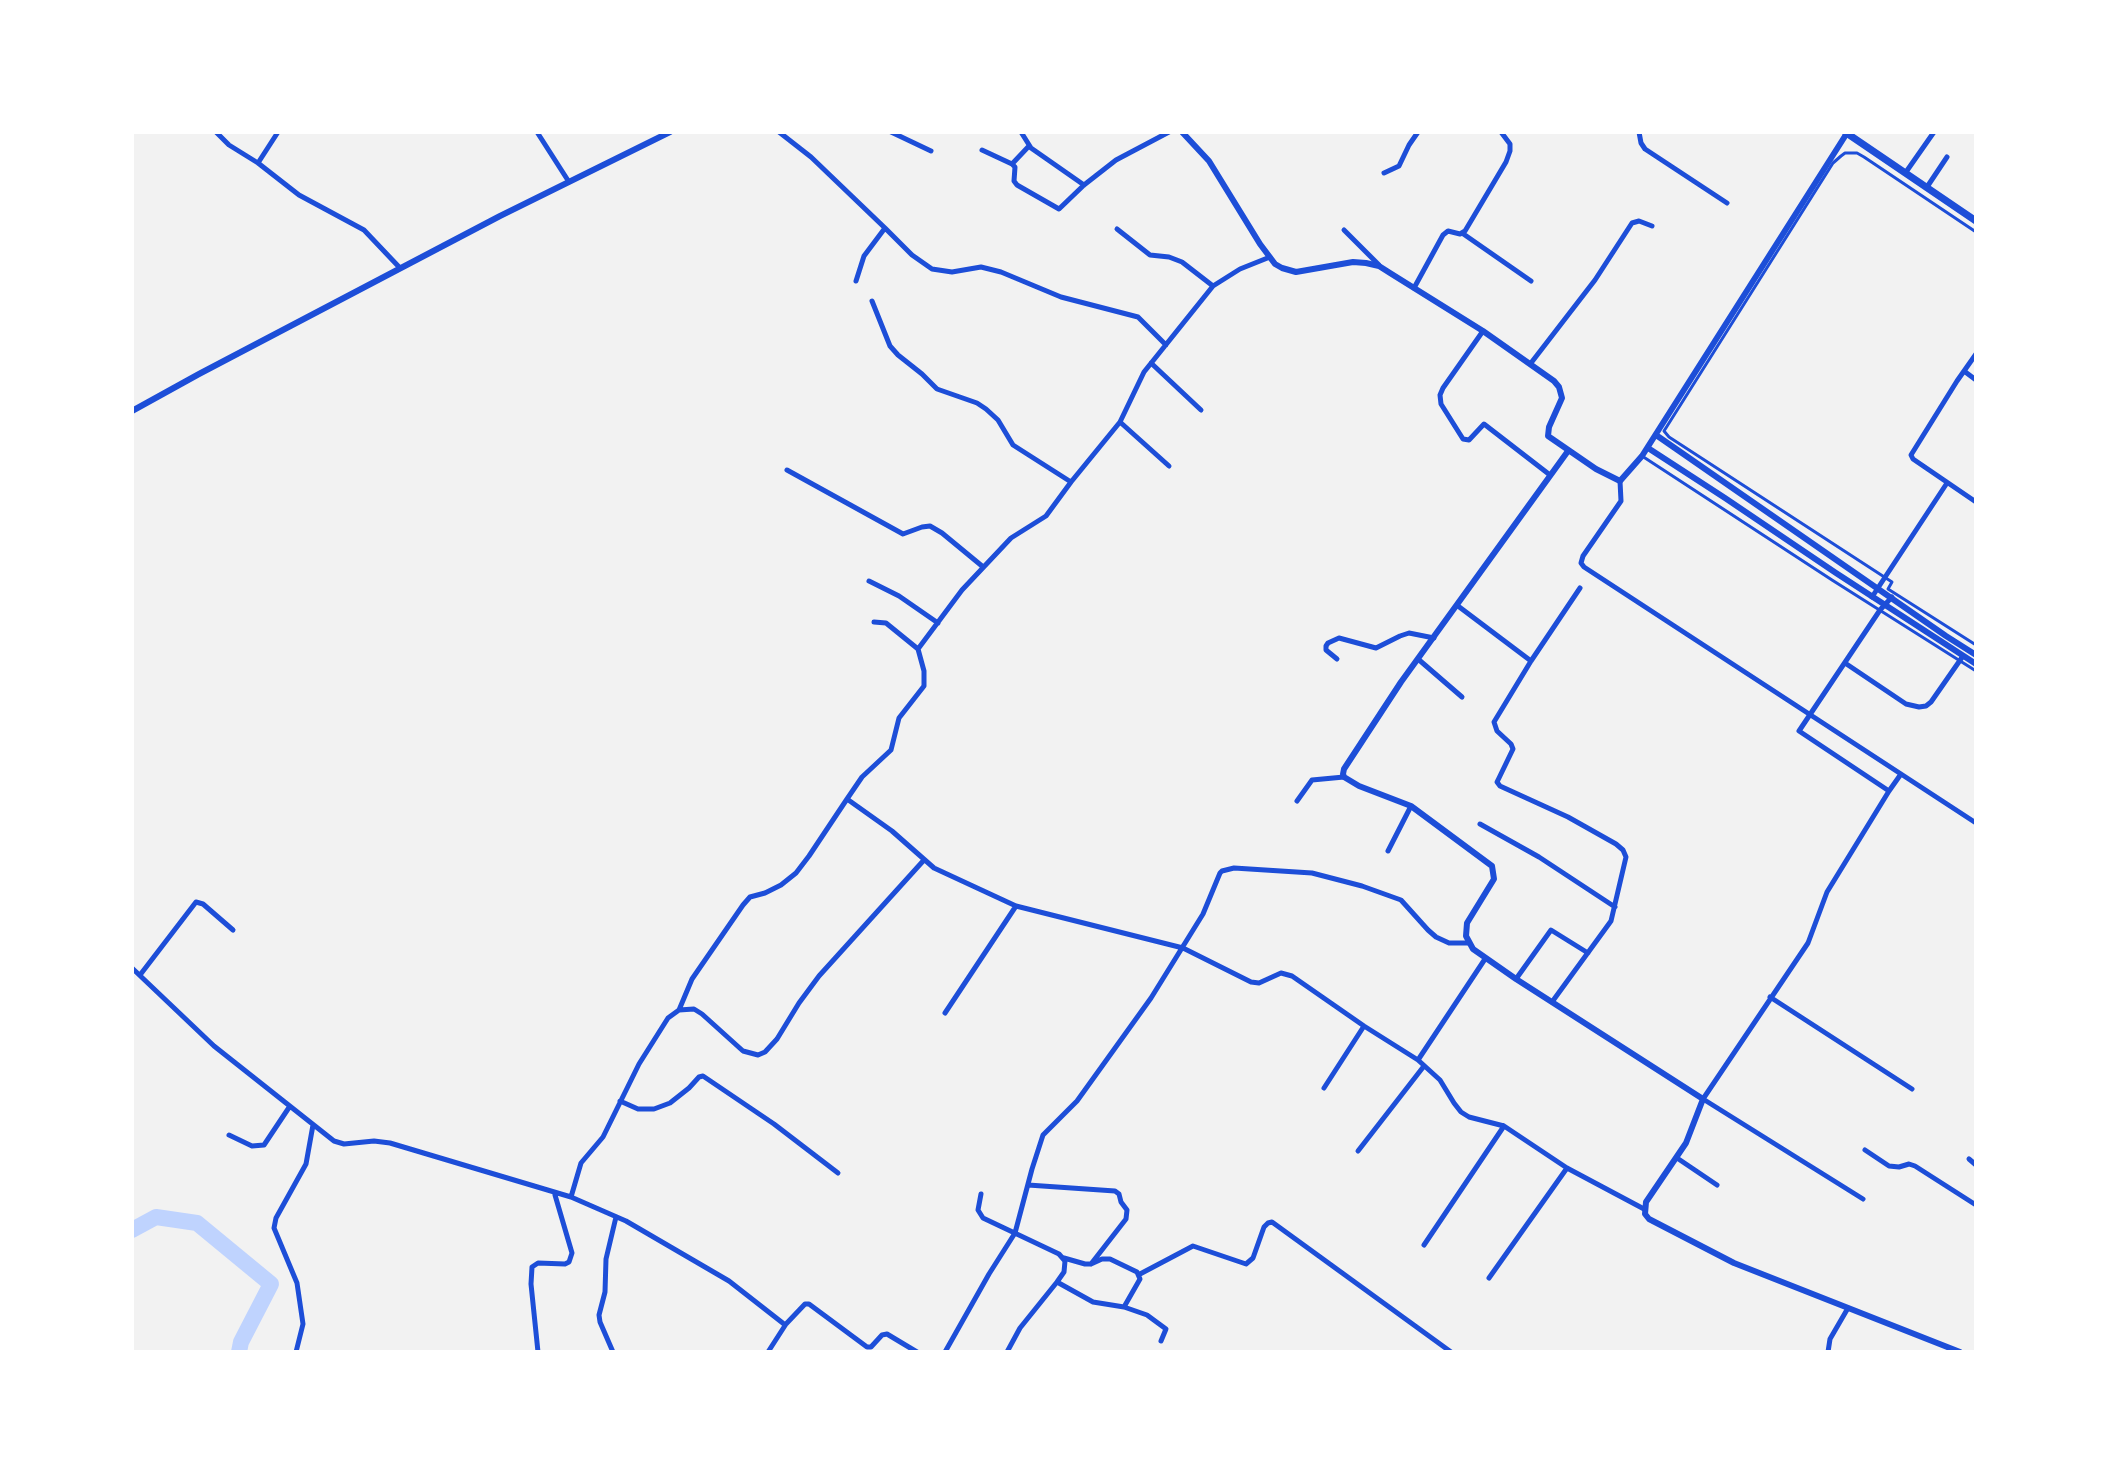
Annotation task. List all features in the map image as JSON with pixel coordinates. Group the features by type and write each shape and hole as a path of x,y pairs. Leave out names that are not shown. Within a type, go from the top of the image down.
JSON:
{"main road":[{"path":"1846,133 1976,221"}],"street":[{"path":"216,132 229,145 299,195 364,230 400,268"},
{"path":"258,163 278,132"},
{"path":"537,132 569,182"},
{"path":"132,411 400,268 670,132"},
{"path":"779,132 811,157 912,255 932,269 952,272 981,267 1001,272 1061,297 1138,317 1166,345"},
{"path":"891,132 931,151"},
{"path":"1021,132 1029,146 1084,185"},
{"path":"982,150 1012,164 1017,185 1056,209 1116,160 1169,132"},
{"path":"1182,132 1209,161 1275,264 1288,271 1309,271 1353,262 1379,266"},
{"path":"1384,173 1399,166 1418,132"},
{"path":"1462,233 1506,162 1510,144 1501,132"},
{"path":"1639,132 1645,149 1727,203"},
{"path":"1906,172 1934,132"},
{"path":"1846,133 1648,448 1620,481 1622,496 1619,505 1581,563 1976,823"},
{"path":"1012,164 1029,146"},
{"path":"1976,232 1864,157 1857,153 1845,153 1833,163 1665,428 1669,437 1885,577 1892,582 1888,589 1976,645"},
{"path":"1927,187 1947,157"},
{"path":"1531,363 1595,280 1632,223 1639,221 1652,226"},
{"path":"856,281 864,256 885,228"},
{"path":"1117,229 1150,255 1182,262 1213,286"},
{"path":"1344,230 1379,266 1483,331 1554,381 1562,392 1562,398 1547,434 1550,439 1620,481"},
{"path":"1414,288 1448,231 1462,233 1531,281"},
{"path":"918,649 983,566 1011,538 1046,516 1120,422 1151,363 1213,286 1233,273 1270,257"},
{"path":"872,301 890,346 898,355 937,389 986,409 998,420 1013,445 1071,482"},
{"path":"1483,331 1443,388 1441,404 1465,440 1469,440 1484,424 1550,475"},
{"path":"1976,354 1911,455 1976,502"},
{"path":"1151,363 1201,410"},
{"path":"1964,371 1976,380"},
{"path":"1120,422 1169,466"},
{"path":"1656,435 1976,655"},
{"path":"1648,448 1883,607"},
{"path":"1344,777 1344,769 1418,659 1568,451"},
{"path":"1642,456 1976,664"},
{"path":"787,470 903,534 930,526 983,566"},
{"path":"1872,597 1947,483"},
{"path":"869,581 899,596 938,623"},
{"path":"1552,1002 1611,921 1626,861 1623,850 1616,844 1498,784 1513,749 1497,731 1494,722 1580,588"},
{"path":"1889,791 1799,731 1892,597"},
{"path":"1458,606 1531,661"},
{"path":"571,1197 581,1163 603,1137 661,1028 679,1010 692,979 743,905 750,897 781,885 796,873 862,777 891,750 899,718 924,686 924,671 918,649 886,623 874,622"},
{"path":"1337,659 1326,650 1326,646 1339,638 1376,648 1409,633 1434,638"},
{"path":"1845,663 1906,704 1919,707 1931,702 1962,658"},
{"path":"1962,658 1976,671"},
{"path":"1418,659 1462,697"},
{"path":"1901,774 1827,892 1808,943 1703,1099 1694,1127 1677,1158 1650,1194 1644,1209 1649,1219 1734,1263 1960,1352"},
{"path":"1297,801 1312,780 1344,777 1411,806 1489,863 1494,871 1494,879 1467,923 1468,943 1485,959 1863,1199"},
{"path":"847,799 947,876 1016,906 1183,948 1251,982 1259,983 1275,974 1287,974 1418,1060 1440,1080 1461,1112 1504,1126 1567,1168 1644,1209"},
{"path":"1388,851 1411,806"},
{"path":"1480,824 1539,857 1615,907"},
{"path":"679,1010 694,1009 702,1014 750,1055 765,1052 819,976 924,860"},
{"path":"945,1352 1015,1233 1043,1135 1077,1101 1151,998 1203,914 1220,873 1234,868 1312,873 1401,900 1436,937 1449,943 1468,943"},
{"path":"140,975 196,902 203,904 233,930"},
{"path":"945,1013 1016,906"},
{"path":"1516,979 1551,930 1588,953"},
{"path":"1418,1060 1485,959"},
{"path":"132,968 214,1046 339,1143 390,1143 571,1197 616,1217 729,1281 786,1324"},
{"path":"1770,997 1912,1089"},
{"path":"1324,1088 1364,1026"},
{"path":"1358,1151 1424,1066"},
{"path":"620,1101 638,1109 654,1109 670,1103 703,1076 774,1124 838,1173"},
{"path":"229,1135 252,1146 264,1145 290,1106"},
{"path":"296,1352 303,1324 297,1283 274,1228 276,1218 306,1164 313,1125"},
{"path":"1424,1245 1504,1126"},
{"path":"1865,1150 1889,1166 1915,1166 1976,1205"},
{"path":"1677,1158 1717,1185"},
{"path":"1969,1159 1976,1165"},
{"path":"1489,1278 1567,1168"},
{"path":"1028,1185 1115,1191 1119,1194 1127,1210 1126,1219 1091,1264"},
{"path":"538,1352 532,1267 538,1263 565,1264 572,1253 555,1194"},
{"path":"981,1194 979,1214 1063,1258 1091,1264 1110,1259 1140,1274"},
{"path":"613,1352 599,1315 605,1292 606,1259 616,1217"},
{"path":"1140,1274 1193,1246 1246,1264 1253,1258 1264,1227 1272,1222 1451,1352"},
{"path":"1007,1352 1020,1328 1064,1272 1063,1258"},
{"path":"1124,1307 1139,1282 1140,1274"},
{"path":"1057,1282 1093,1302 1147,1315 1165,1327 1161,1341"},
{"path":"768,1352 786,1324 805,1304 867,1347 887,1334 917,1352"},
{"path":"1828,1352 1830,1339 1848,1308"}],"waterway":[{"path":"132,1230 156,1217 197,1223 271,1284 241,1342 239,1352"}]}
